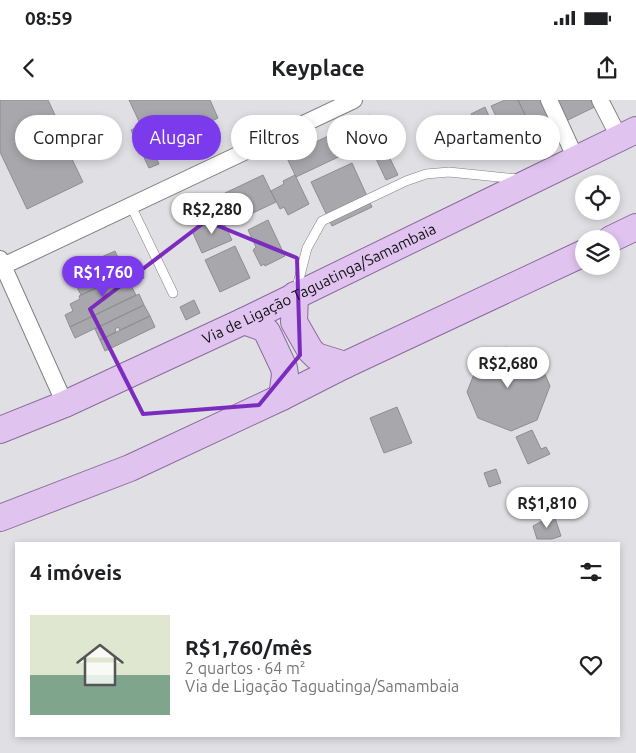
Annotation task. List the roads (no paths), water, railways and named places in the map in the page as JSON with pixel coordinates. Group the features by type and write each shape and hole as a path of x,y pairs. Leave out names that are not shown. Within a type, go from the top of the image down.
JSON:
{"main road":[{"name":"Via de Ligação Taguatinga/Samambaia","path":"0,430 65,404 244,321 628,134"},
{"path":"0,518 130,468 575,257"},
{"path":"296,295 294,322 310,350 316,356 346,365"},
{"path":"244,321 263,328 281,360 285,375 282,397"}],"street":[{"path":"65,404 2,263 131,206 354,100"},
{"path":"549,100 576,159"},
{"path":"600,100 628,134"}],"lane":[{"path":"296,295 307,248 322,221 406,181 426,174 449,172 531,180"},
{"path":"131,206 173,293"}]}
